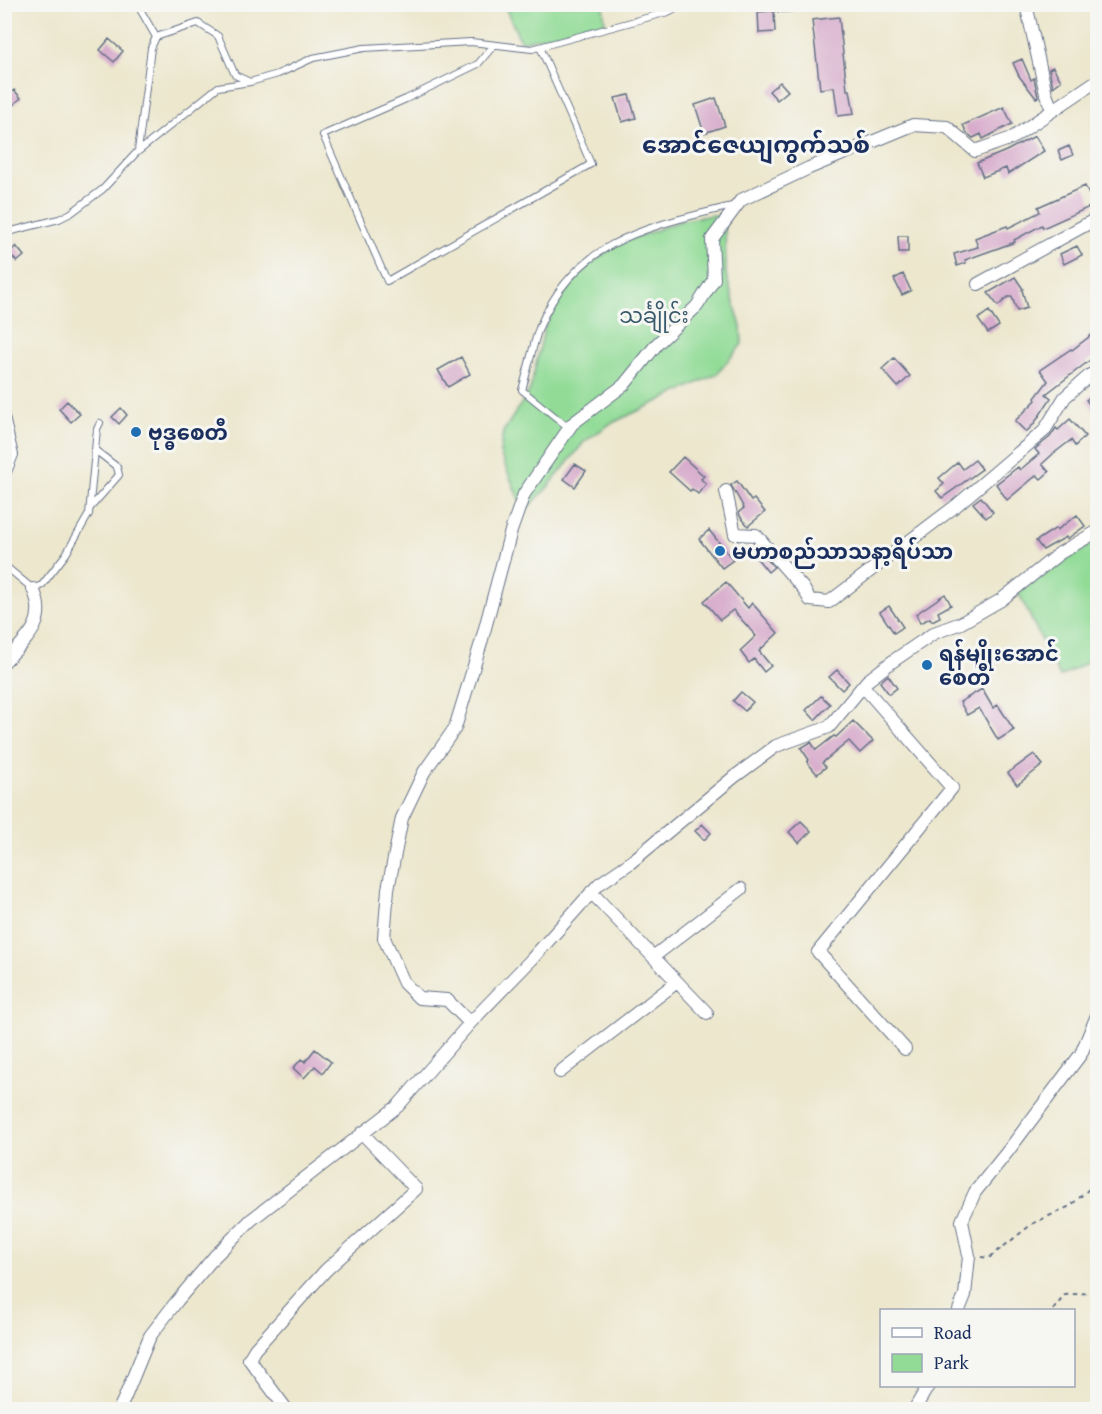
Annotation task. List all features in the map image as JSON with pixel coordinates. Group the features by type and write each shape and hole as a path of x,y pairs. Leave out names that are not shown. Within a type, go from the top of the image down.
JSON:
{"street":[{"path":"776,4 780,6 808,4"},
{"path":"1026,4 1046,94 1052,110"},
{"path":"470,1023 447,1000 419,998 404,983 384,938 388,889 402,818 424,772 455,728 511,531 524,494 569,428 624,385 657,344 697,306 714,279 712,239 741,200 809,168 913,125 947,127 975,151 1012,138 1098,80"},
{"path":"978,284 1098,218"},
{"path":"726,491 735,534 756,535 803,588 810,600 829,602 957,505 1044,431 1065,397 1090,375 1098,371"},
{"path":"118,1410 150,1336 215,1256 259,1213 399,1106 470,1023 531,960 599,884 630,863 734,777 777,746 829,727 863,686 893,661 934,633 961,623 1001,600 1060,553 1098,531"},
{"path":"4,662 36,625 39,602 33,589"},
{"path":"863,686 952,788 818,952 905,1049"},
{"path":"653,957 741,889"},
{"path":"591,892 707,1013"},
{"path":"560,1072 677,982"},
{"path":"960,1309 965,1295 969,1256 962,1221 975,1192 1081,1054 1098,1013"},
{"path":"287,1410 249,1359 255,1349 326,1270 416,1189 362,1133"},
{"path":"914,1410 926,1387"}],"lane":[{"path":"137,4 156,37"},
{"path":"4,233 71,213 103,189 138,151 218,87 250,82 278,74 313,58 364,48 471,42 532,49 668,12 684,4"},
{"path":"138,151 150,48 156,37 198,23 218,36 235,75 250,82"},
{"path":"494,45 478,64 406,99 323,135 387,281 591,164 540,47"},
{"path":"569,428 522,390 539,329 571,276 586,261 621,239 666,222 738,204"},
{"path":"4,409 15,455 4,483"},
{"path":"4,565 33,589 42,585 66,554 89,514 97,429 100,423"},
{"path":"90,508 119,475 117,467 95,450"}],"path":[{"path":"969,1256 989,1258 1032,1224 1070,1206 1098,1181"},
{"path":"1054,1309 1065,1294 1098,1292"}],"green space":[{"path":"504,5 603,5 605,23 521,42"},
{"name":"သင်္ချိုင်း","path":"712,215 725,217 726,275 741,327 742,344 717,374 610,424 584,442 549,486 524,512 500,453 503,432 530,390 544,329 558,302 585,267 618,244 683,220"},
{"path":"1097,540 1097,657 1060,677 1018,592"}],"building":[{"path":"758,12 774,12 775,32 759,33"},
{"path":"839,17 847,90 850,90 854,114 838,116 834,87 820,89 812,20"},
{"path":"109,39 123,51 114,62 100,50"},
{"path":"1022,59 1031,80 1034,78 1038,97 1036,98 1019,76 1013,63"},
{"path":"1053,67 1061,81 1053,87 1049,69"},
{"path":"780,82 788,91 777,100 769,91"},
{"path":"14,90 21,98 12,106 5,98"},
{"path":"629,95 636,118 622,122 615,98"},
{"path":"716,98 725,126 704,133 695,105"},
{"path":"1004,107 1012,124 983,139 981,134 973,138 967,133 963,125"},
{"path":"1035,136 1044,151 1008,174 1006,168 983,177 977,163"},
{"path":"1069,146 1073,155 1062,160 1058,151"},
{"path":"1085,186 1094,205 1043,228 1042,225 1014,240 1015,242 965,260 966,263 957,266 954,254 978,247 975,238 1007,226 1008,228 1040,212 1038,207"},
{"path":"898,236 908,236 908,252 899,252"},
{"path":"16,246 24,256 17,262 9,253"},
{"path":"1077,246 1082,255 1064,264 1060,254"},
{"path":"903,274 911,291 902,295 894,279"},
{"path":"1015,277 1023,289 1027,308 1017,311 1012,297 1008,297 998,306 988,293"},
{"path":"989,311 999,326 988,333 978,319"},
{"path":"1098,330 1098,354 1046,394 1051,398 1026,432 1015,421 1036,400 1035,398 1048,381 1040,370"},
{"path":"461,357 470,374 448,387 438,370"},
{"path":"894,358 910,376 898,387 882,369"},
{"path":"1098,391 1098,416 1086,400"},
{"path":"67,401 80,414 71,422 59,409"},
{"path":"121,408 127,415 119,424 112,417"},
{"path":"1070,419 1085,436 1075,446 1071,440 1053,454 1042,464 1049,472 1041,479 1037,475 1007,500 996,484 1018,467 1020,470 1039,454 1035,449 1050,437 1056,428 1058,430"},
{"path":"683,457 704,476 701,479 706,484 698,494 692,489 690,491 669,472"},
{"path":"975,460 982,469 942,498 936,491 944,484 939,478 958,462 963,469"},
{"path":"575,464 586,471 575,487 564,479"},
{"path":"737,481 751,501 754,499 765,512 748,526 740,516 739,512 744,508 731,485"},
{"path":"981,497 993,512 986,518 973,503"},
{"path":"1077,515 1085,526 1067,539 1066,537 1043,550 1036,541 1056,528 1057,530"},
{"path":"709,530 733,560 722,568 699,539"},
{"path":"761,553 774,567 768,572 756,557"},
{"path":"726,582 748,608 752,603 778,633 759,651 771,666 764,672 754,659 749,663 740,651 756,636 733,610 720,620 704,601"},
{"path":"945,594 951,605 938,612 940,617 932,621 930,618 920,623 916,614"},
{"path":"889,606 903,627 894,633 880,612"},
{"path":"837,670 849,683 842,690 829,677"},
{"path":"888,675 897,688 889,694 880,682"},
{"path":"982,689 993,708 998,705 1014,730 998,740 979,708 967,715 960,702"},
{"path":"741,692 753,702 745,711 733,701"},
{"path":"821,696 830,704 815,720 806,710"},
{"path":"853,721 873,741 860,753 849,741 822,763 826,767 817,774 807,762 809,760 801,748 811,742 816,750 834,736 836,737"},
{"path":"1034,754 1043,765 1017,785 1008,773"},
{"path":"801,821 811,831 799,843 789,832"},
{"path":"702,824 711,833 704,840 695,831"},
{"path":"315,1049 331,1062 323,1073 315,1066 304,1078 293,1068 302,1059 305,1062"}],"place":[{"name":"ဗုဒ္ဓစေတီ","path":"136,432"},
{"name":"မဟာစည်သာသနာ့ရိပ်သာ","path":"720,551"},
{"name":"ရန်မျိုးအောင် စေတီ","path":"927,665"}],"district":[{"name":"အောင်ဇေယျကွက်သစ်","path":"756,144"}]}
